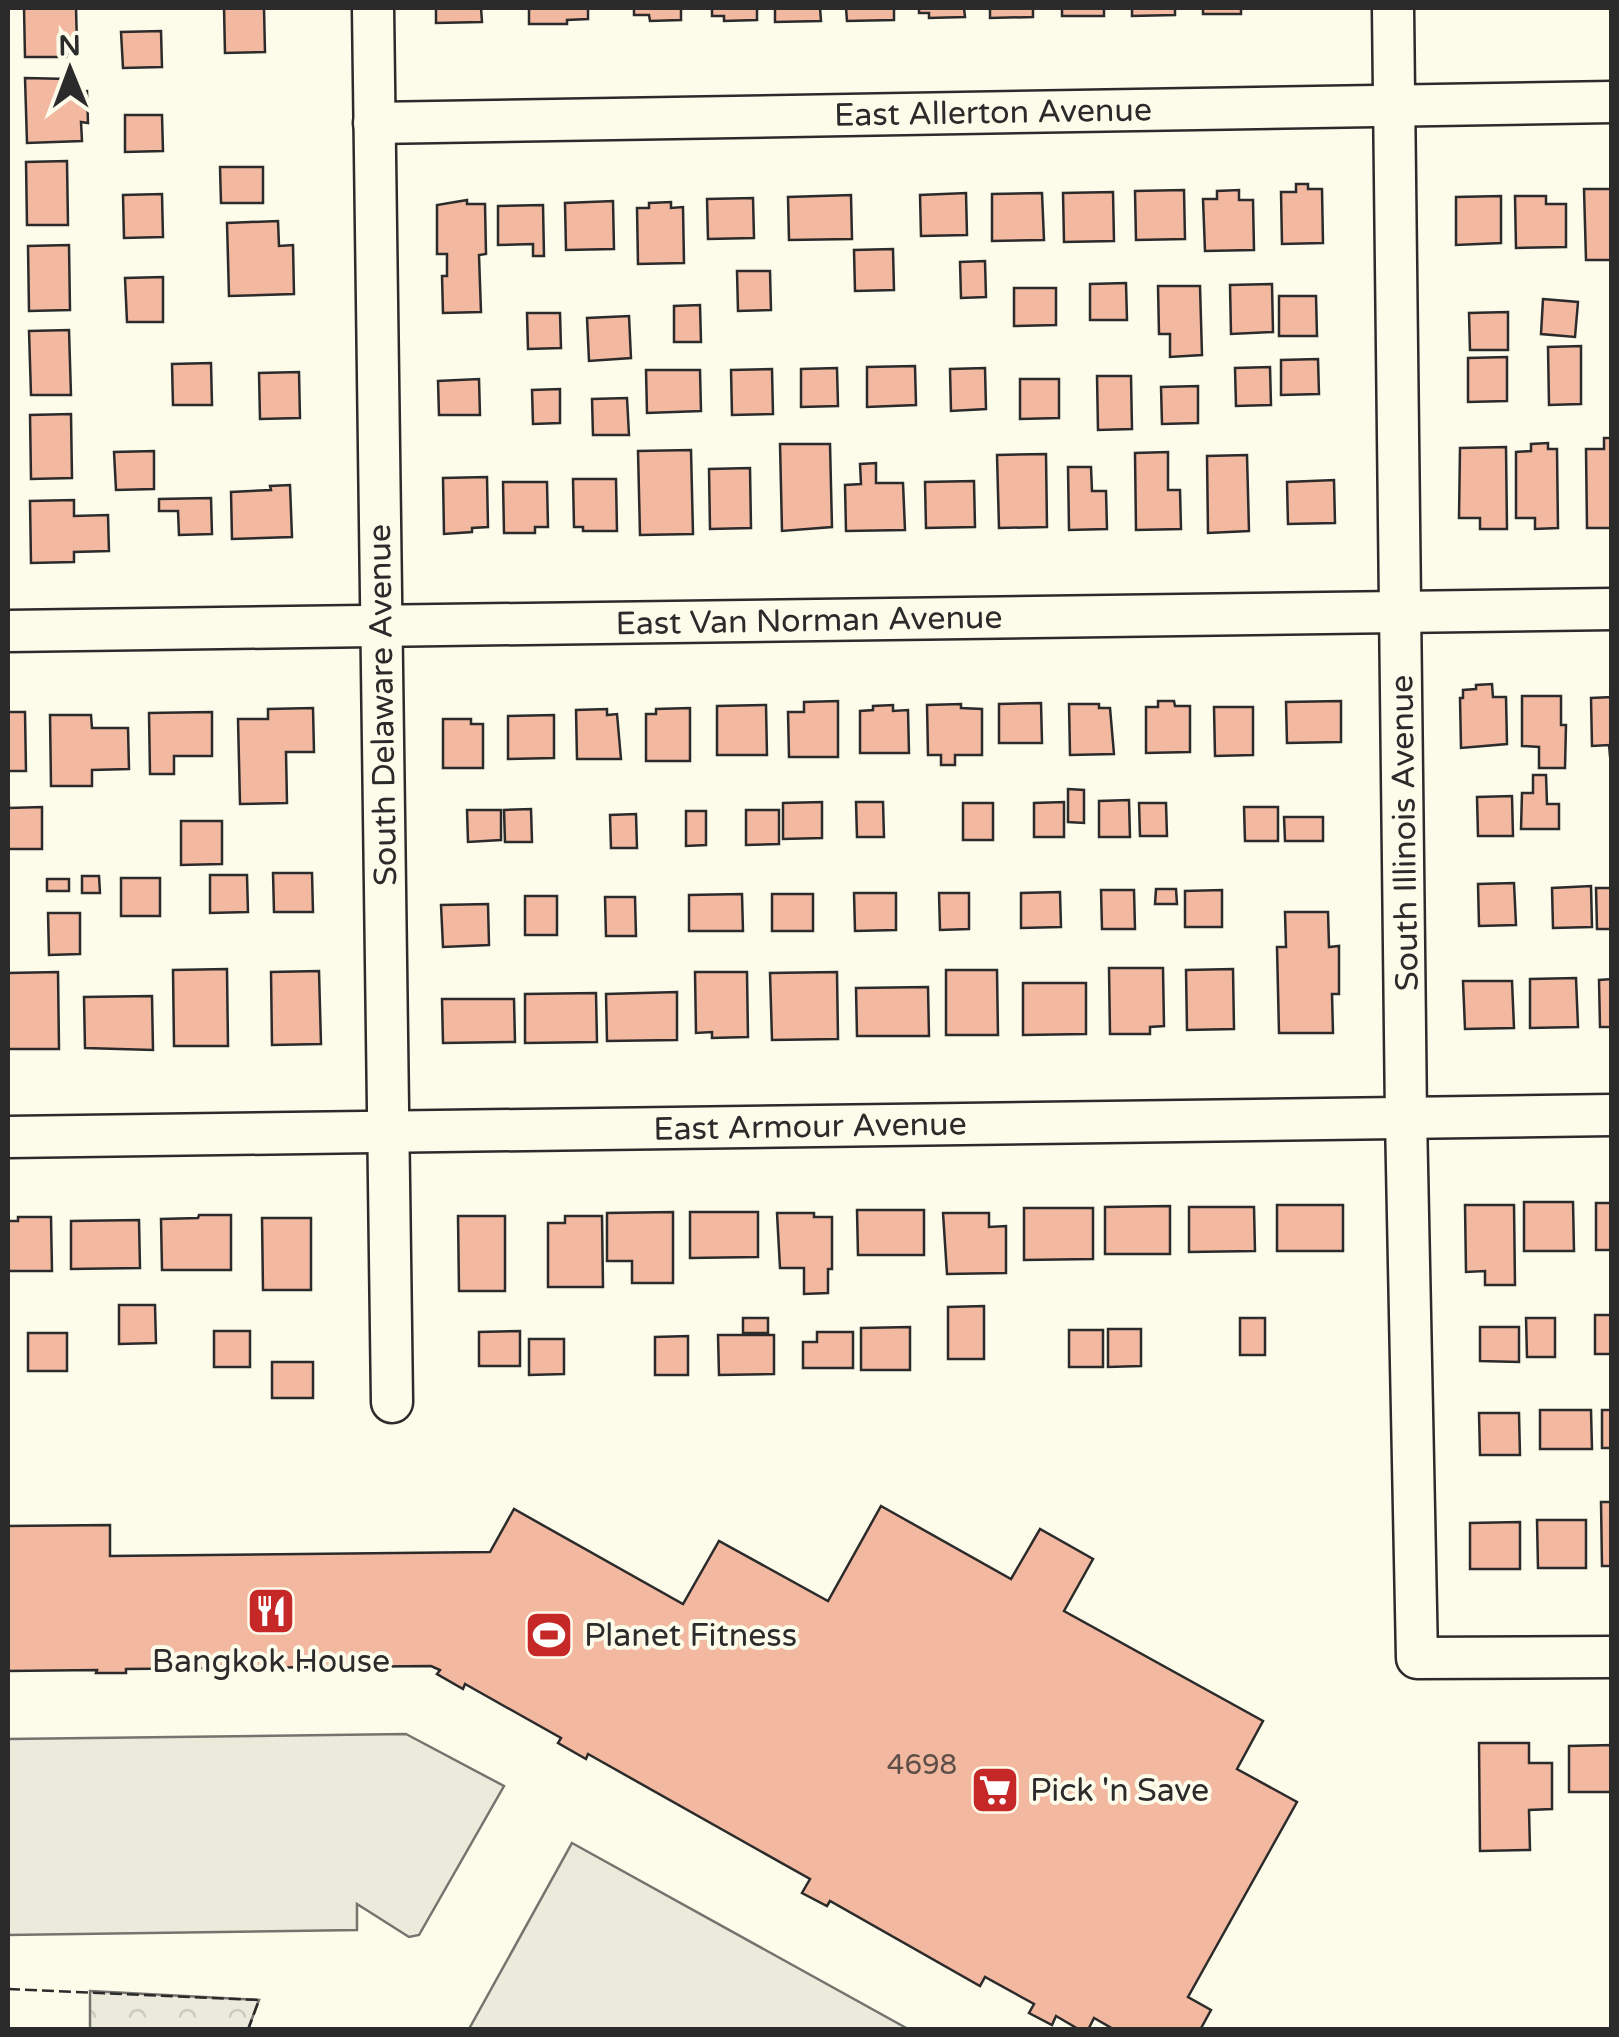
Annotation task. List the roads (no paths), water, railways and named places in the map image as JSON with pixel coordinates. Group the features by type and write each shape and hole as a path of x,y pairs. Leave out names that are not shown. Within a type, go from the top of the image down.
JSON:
{"street":[{"name":"South Delaware Avenue","path":"373,8 392,1402"},
{"name":"South Illinois Avenue","path":"1393,8 1406,1117 1417,1658 1612,1657"},
{"name":"East Allerton Avenue","path":"374,123 1612,102"},
{"name":"East Van Norman Avenue","path":"8,630 1612,609"},
{"name":"East Armour Avenue","path":"8,1136 1612,1115"}],"place":[{"name":"Bangkok House","path":"271,1611"},
{"name":"Planet Fitness","path":"549,1635"},
{"name":"Pick 'n Save","path":"995,1790"}]}
